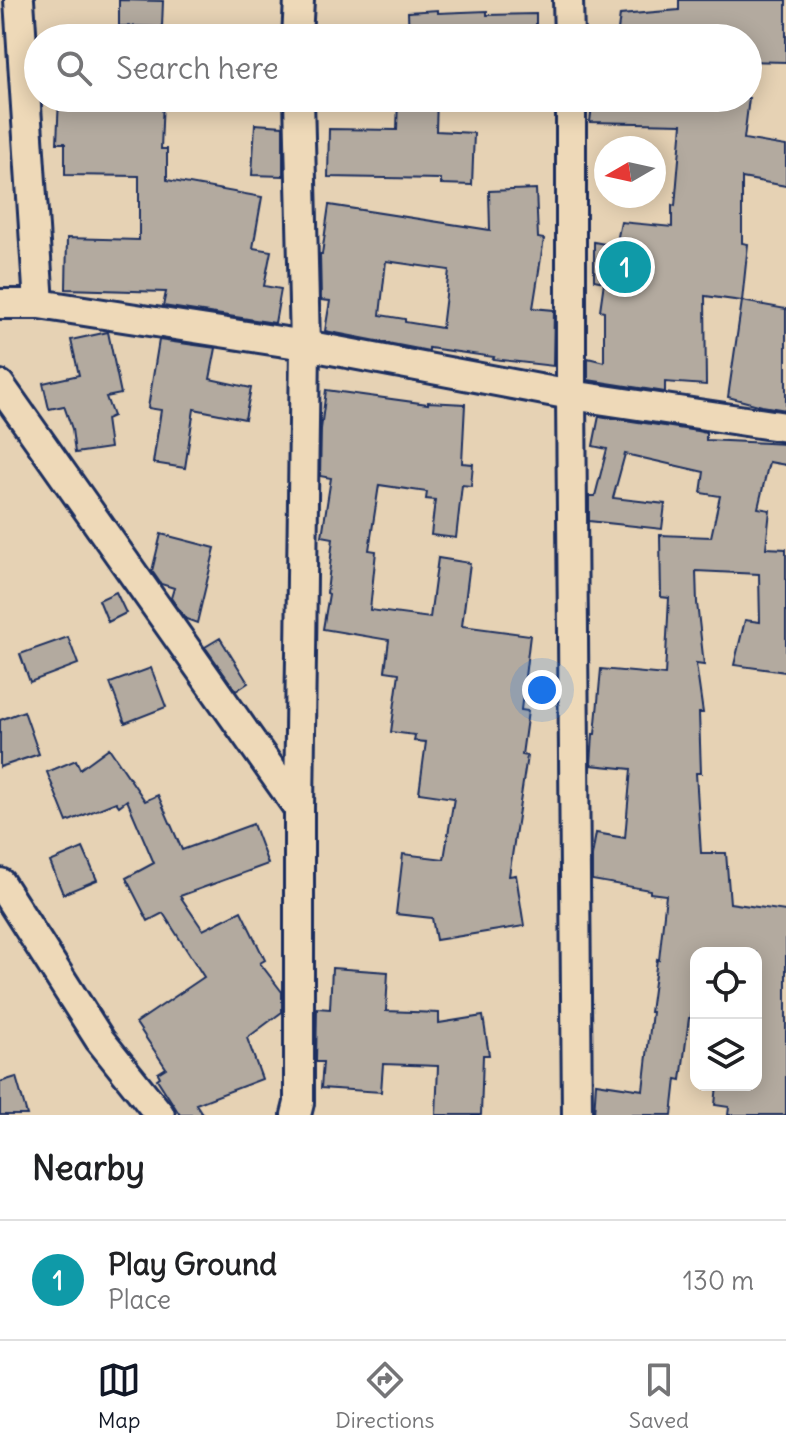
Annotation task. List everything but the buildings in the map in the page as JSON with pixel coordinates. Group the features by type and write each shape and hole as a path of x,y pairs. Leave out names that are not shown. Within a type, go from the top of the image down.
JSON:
{"street":[{"path":"298,24 299,0"},
{"path":"568,0 569,24"},
{"path":"13,8 39,304"},
{"path":"296,1115 299,1103 305,345 299,112"},
{"path":"571,112 577,1115"},
{"path":"0,304 39,304 305,345 571,395 786,427"},
{"path":"0,385 299,809"},
{"path":"0,883 100,1040 160,1115"}],"place":[{"name":"Play Ground","path":"625,267"}]}
